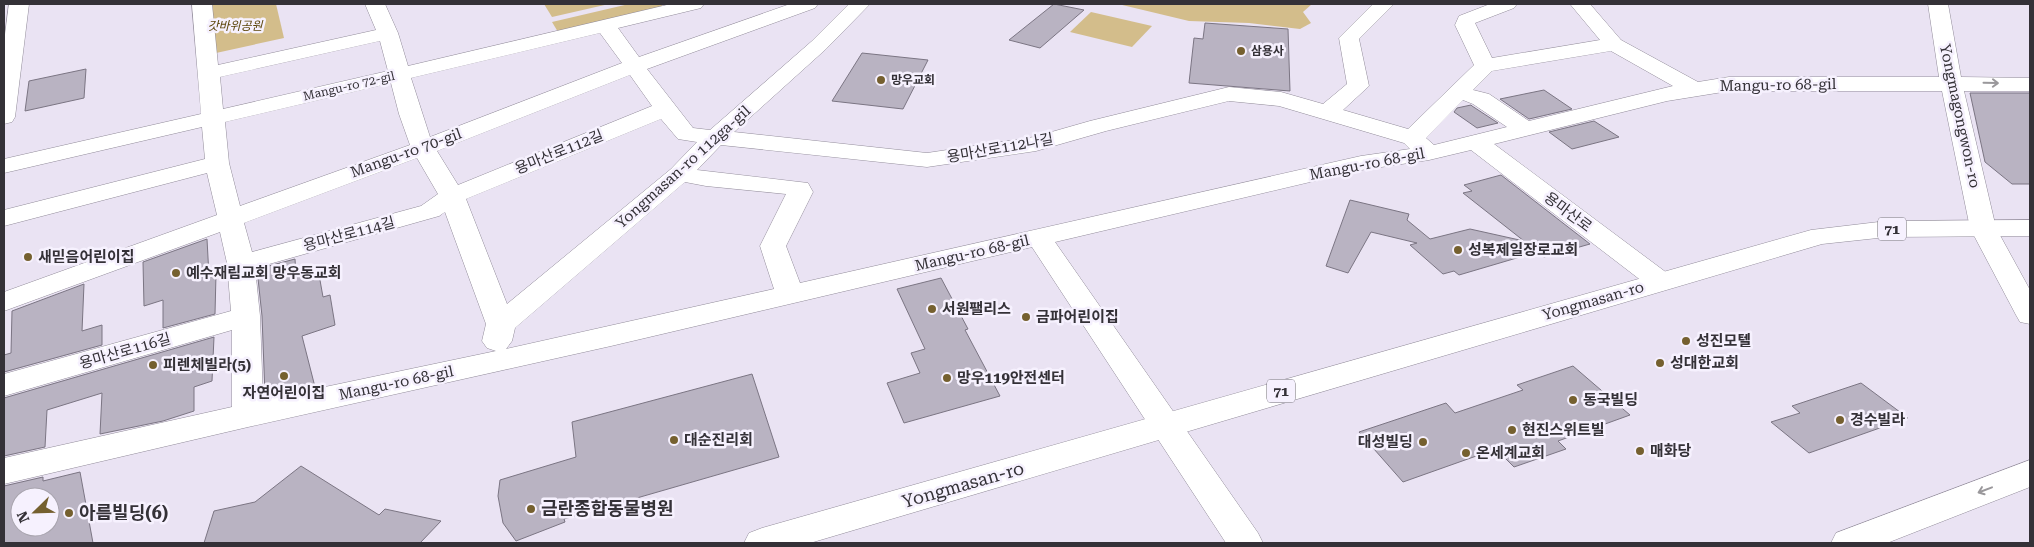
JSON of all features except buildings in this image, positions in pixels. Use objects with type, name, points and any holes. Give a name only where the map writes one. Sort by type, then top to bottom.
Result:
[{"type":"street","points":[[4,117],[10,31],[19,4]]},
{"type":"street","points":[[202,4],[217,163],[241,263],[246,316],[248,415]]},
{"type":"street","points":[[375,4],[388,33],[410,114],[423,148],[452,196],[501,324],[492,362]]},
{"type":"street","name":"Mangu-ro 72-gil","points":[[4,166],[399,74],[452,57],[605,26],[694,4]]},
{"type":"street","name":"Mangu-ro 70-gil","points":[[4,302],[230,217],[423,148],[634,66],[808,4]]},
{"type":"street","name":"Yongmasan-ro 112ga-gil","points":[[501,324],[680,174],[714,138],[819,45],[860,4]]},
{"type":"street","points":[[1328,112],[1358,86],[1349,38],[1384,4]]},
{"type":"street","points":[[1484,66],[1464,23],[1466,20],[1507,4]]},
{"type":"street","points":[[1580,4],[1614,44],[1696,90]]},
{"type":"street","name":"Yongmagongwon-ro","points":[[1938,4],[1951,83],[1983,228],[2018,273],[2030,315]]},
{"type":"street","name":"용마산로112나길","points":[[605,26],[665,109],[686,134],[927,160],[1036,144],[1098,126],[1229,94],[1281,99],[1328,112],[1421,145]]},
{"type":"street","points":[[210,73],[388,33]]},
{"type":"street","points":[[1421,145],[1458,92],[1484,66],[1614,44]]},
{"type":"street","name":"Mangu-ro 68-gil","points":[[4,471],[1040,238],[1361,163],[1421,145],[1475,141],[1667,94],[1729,84],[2030,84]]},
{"type":"street","points":[[1458,92],[1487,102],[1525,129]]},
{"type":"street","name":"용마산로112길","points":[[452,196],[665,109]]},
{"type":"street","name":"용마산로","points":[[1475,141],[1661,282]]},
{"type":"street","points":[[4,218],[217,163]]},
{"type":"street","points":[[680,174],[706,179],[799,188],[800,192],[773,246],[789,293]]},
{"type":"street","name":"용마산로114길","points":[[241,263],[430,211],[452,196]]},
{"type":"street","name":"Yongmasan-ro","points":[[762,543],[1820,236],[1887,229],[2030,228]]},
{"type":"street","points":[[1040,238],[1245,543]]},
{"type":"street","name":"용마산로116길","points":[[4,386],[246,316]]},
{"type":"street","points":[[1849,543],[2030,473]]},
{"type":"green space","name":"갓바위공원","points":[[209,4],[276,4],[284,38],[216,53]]},
{"type":"green space","points":[[544,4],[609,4],[552,17]]},
{"type":"green space","points":[[629,4],[661,4],[663,7],[558,32],[552,22]]},
{"type":"green space","points":[[1118,4],[1312,4],[1303,12],[1311,23],[1300,29],[1249,23],[1189,21]]},
{"type":"green space","points":[[1091,12],[1152,26],[1132,47],[1070,32]]},
{"type":"place","name":"삼용사","points":[[1241,51]]},
{"type":"place","name":"망우교회","points":[[881,80]]},
{"type":"place","name":"성복제일장로교회","points":[[1458,250]]},
{"type":"place","name":"새믿음어린이집","points":[[28,257]]},
{"type":"place","name":"예수재림교회 망우동교회","points":[[176,273]]},
{"type":"place","name":"서원팰리스","points":[[932,309]]},
{"type":"place","name":"금파어린이집","points":[[1026,317]]},
{"type":"place","name":"성진모텔","points":[[1686,341]]},
{"type":"place","name":"성대한교회","points":[[1660,363]]},
{"type":"place","name":"피렌체빌라(5)","points":[[153,365]]},
{"type":"place","name":"자연어린이집","points":[[284,376]]},
{"type":"place","name":"망우119안전센터","points":[[947,378]]},
{"type":"place","name":"동국빌딩","points":[[1573,400]]},
{"type":"place","name":"경수빌라","points":[[1840,420]]},
{"type":"place","name":"현진스위트빌","points":[[1512,430]]},
{"type":"place","name":"대순진리회","points":[[674,440]]},
{"type":"place","name":"대성빌딩","points":[[1423,442]]},
{"type":"place","name":"매화당","points":[[1640,451]]},
{"type":"place","name":"온세계교회","points":[[1466,453]]},
{"type":"place","name":"금란종합동물병원","points":[[531,509]]},
{"type":"place","name":"아름빌딩(6)","points":[[69,513]]}]
